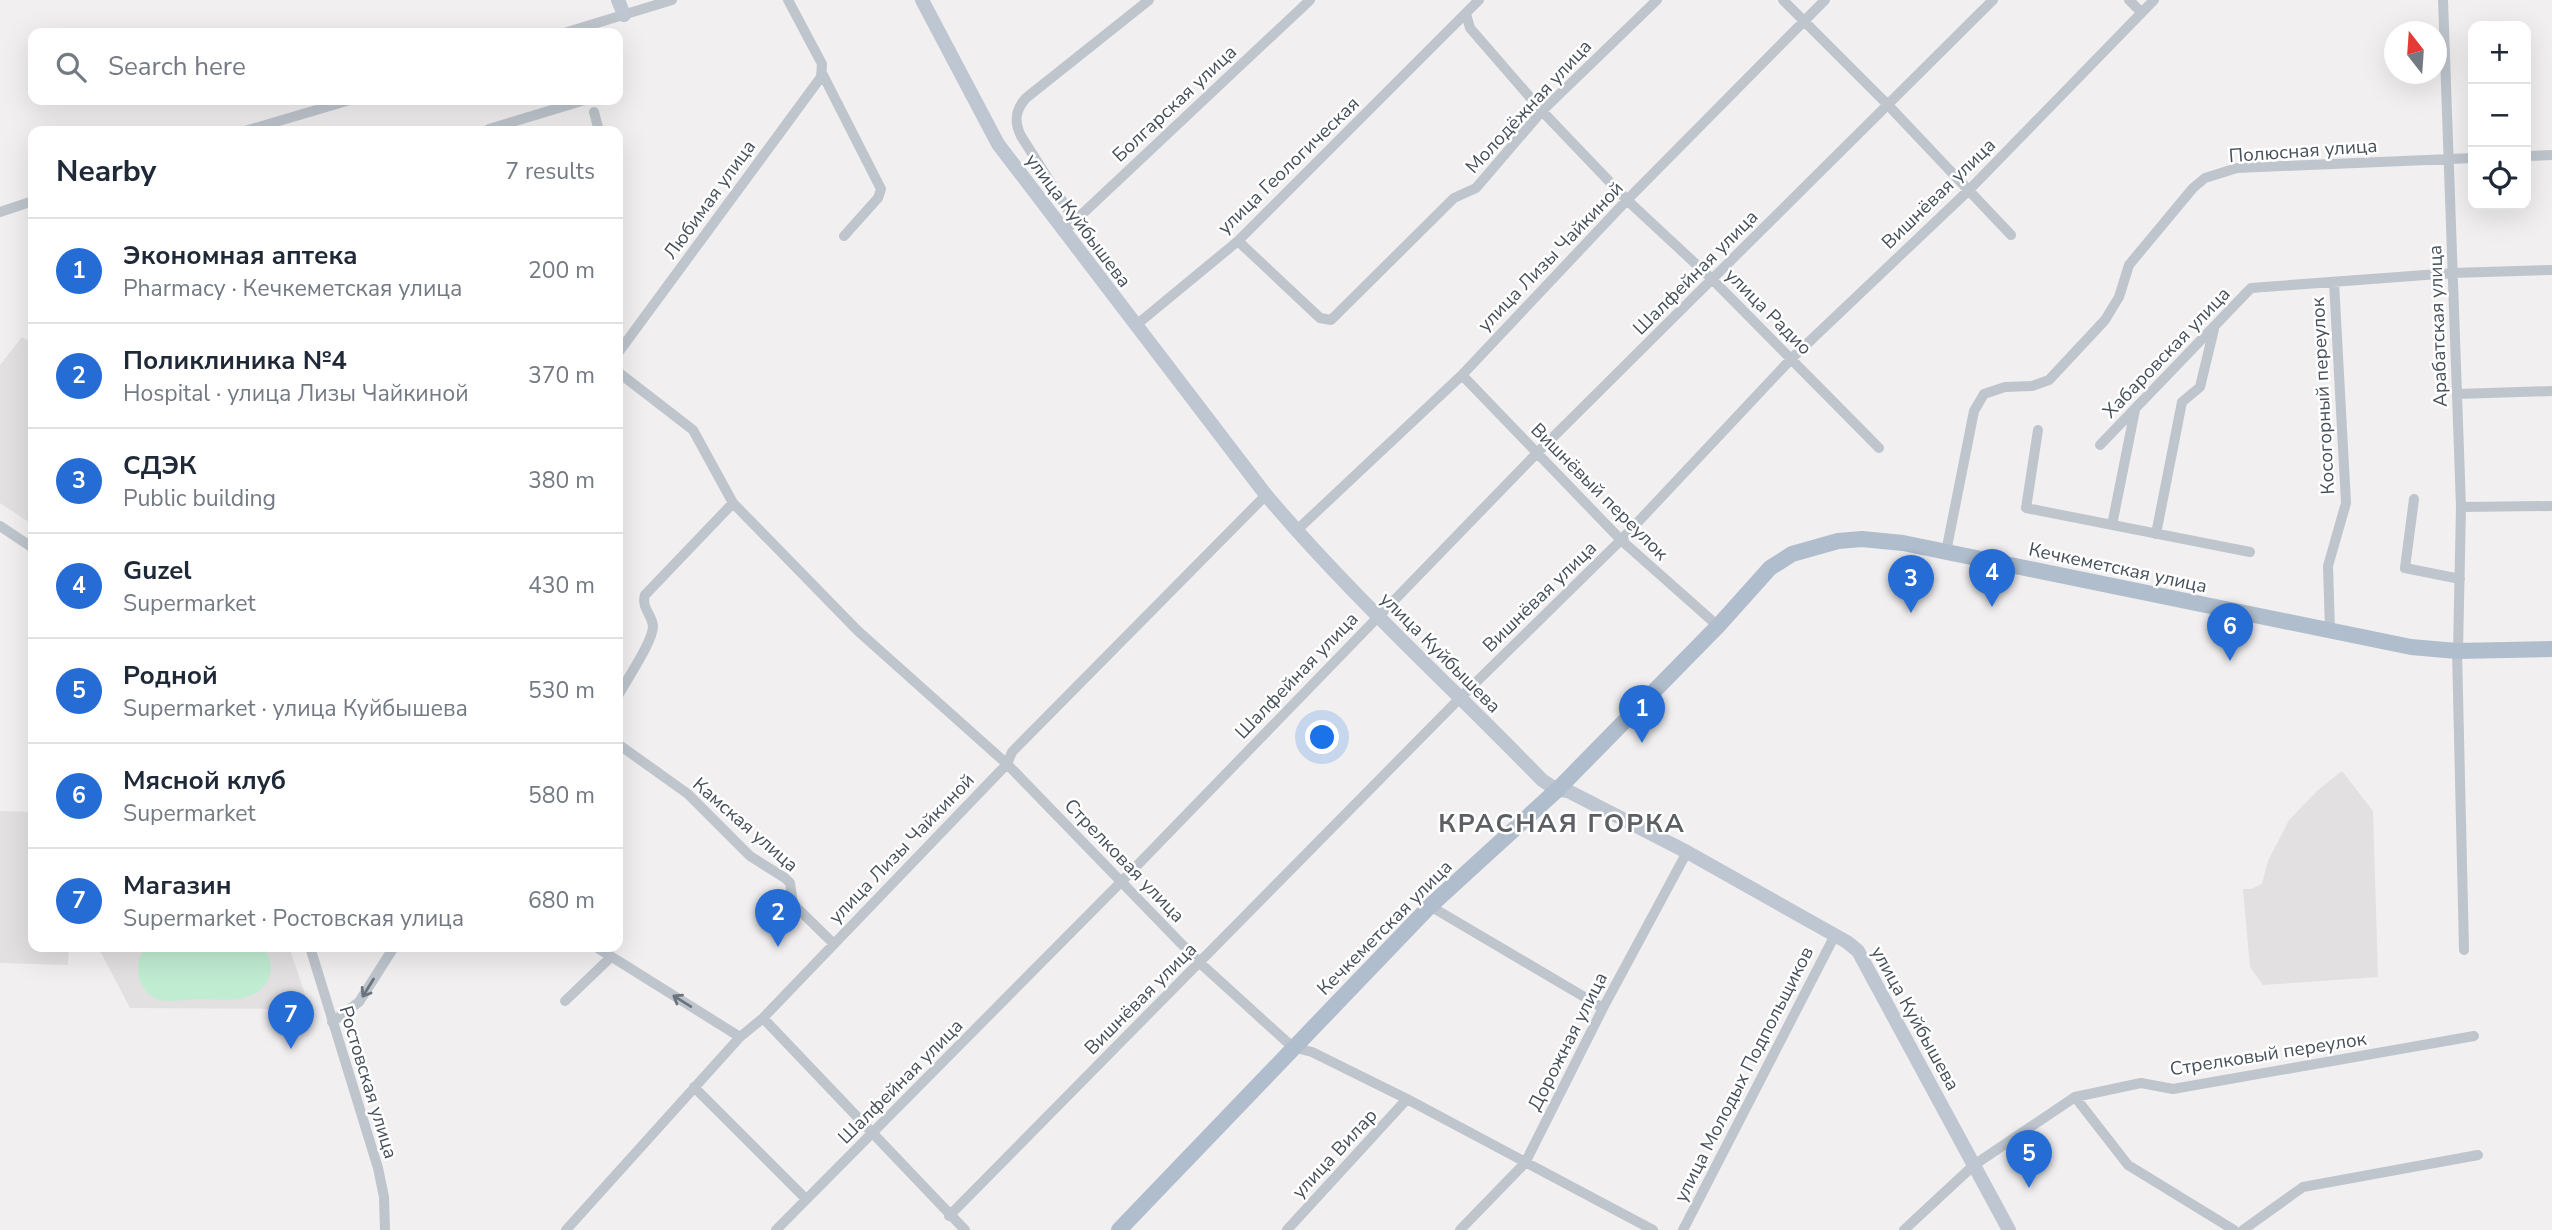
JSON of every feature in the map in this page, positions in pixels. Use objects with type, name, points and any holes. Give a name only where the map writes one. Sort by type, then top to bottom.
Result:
[{"type":"main road","points":[[618,0],[624,15]]},
{"type":"main road","name":"улица Куйбышева","points":[[922,0],[998,144],[1265,495],[1377,616],[1542,780],[1557,790],[1568,791],[1687,852],[1835,935],[1858,951],[2009,1230]]},
{"type":"main road","name":"Кечкеметская улица","points":[[1119,1230],[1430,906],[1557,790],[1718,626],[1770,568],[1792,554],[1815,546],[1862,538],[1946,552],[2411,647],[2458,651],[2552,649]]},
{"type":"street","points":[[584,28],[672,0]]},
{"type":"street","points":[[788,0],[881,189],[878,198],[844,236]]},
{"type":"street","points":[[1075,221],[1021,136],[1016,121],[1017,112],[1026,98],[1149,0]]},
{"type":"street","name":"Болгарская улица","points":[[1063,232],[1310,0]]},
{"type":"street","points":[[1462,19],[1472,0]]},
{"type":"street","name":"улица Геологическая","points":[[1135,326],[1238,241],[1479,0]]},
{"type":"street","name":"Молодёжная улица","points":[[1238,241],[1320,318],[1331,320],[1454,198],[1476,188],[1542,111],[1657,0]]},
{"type":"street","points":[[1783,0],[1887,104],[2011,235]]},
{"type":"street","name":"улица Лизы Чайкиной","points":[[1296,531],[1461,375],[1627,200],[1825,0]]},
{"type":"street","name":"Шалфейная улица","points":[[776,1230],[1122,881],[1536,454],[1993,0]]},
{"type":"street","points":[[2129,0],[2141,12]]},
{"type":"street","name":"Вишнёвая улица","points":[[949,1216],[1461,697],[1621,540],[1792,358],[1969,190],[2154,0]]},
{"type":"street","name":"Арабатская улица","points":[[2443,0],[2461,507],[2458,651],[2464,950]]},
{"type":"street","name":"улица Радио","points":[[1462,19],[1542,111],[1627,200],[1713,280],[1879,448]]},
{"type":"street","name":"Любимая улица","points":[[623,346],[822,69]]},
{"type":"street","points":[[284,126],[337,105]]},
{"type":"street","points":[[499,126],[568,105]]},
{"type":"street","points":[[594,112],[598,126]]},
{"type":"street","points":[[2531,156],[2552,155]]},
{"type":"street","name":"Полюсная улица","points":[[1946,552],[1974,411],[1984,394],[2005,387],[2032,386],[2049,380],[2105,320],[2119,297],[2129,265],[2193,188],[2205,178],[2237,169],[2468,158]]},
{"type":"street","points":[[3,208],[28,202]]},
{"type":"street","name":"Хабаровская улица","points":[[2100,445],[2252,288],[2452,273],[2552,270]]},
{"type":"street","name":"Косогорный переулок","points":[[2330,631],[2328,566],[2346,503],[2334,282]]},
{"type":"street","points":[[2156,534],[2182,402],[2200,387],[2214,327]]},
{"type":"street","name":"Вишнёвый переулок","points":[[1461,375],[1621,540],[1718,626]]},
{"type":"street","name":"Стрелковая улица","points":[[623,377],[693,430],[733,503],[858,631],[1007,764],[1200,963],[1296,1048],[1312,1052],[1407,1100],[1653,1230]]},
{"type":"street","points":[[2457,394],[2552,391]]},
{"type":"street","points":[[2112,525],[2136,407]]},
{"type":"street","points":[[2038,430],[2025,508],[2250,552]]},
{"type":"street","name":"улица Лизы Чайкиной","points":[[566,1230],[740,1037],[764,1018],[1007,764],[1012,752],[1265,495]]},
{"type":"street","points":[[2414,499],[2404,568],[2460,579]]},
{"type":"street","points":[[623,687],[652,633],[651,619],[643,604],[645,595],[733,503]]},
{"type":"street","points":[[2461,507],[2552,506]]},
{"type":"street","points":[[0,526],[28,545]]},
{"type":"street","name":"Камская улица","points":[[623,748],[688,794],[750,856],[785,878],[790,883],[793,904],[834,944]]},
{"type":"street","name":"Дорожная улица","points":[[1460,1230],[1525,1163],[1603,1007],[1687,852]]},
{"type":"street","points":[[1430,906],[1603,1007]]},
{"type":"street","name":"улица Молодых Подпольщиков","points":[[1683,1230],[1835,935]]},
{"type":"street","name":"Ростовская улица","points":[[311,952],[378,1168],[384,1198],[385,1230]]},
{"type":"street","points":[[332,1022],[359,1002],[391,952]]},
{"type":"street","points":[[604,952],[740,1037]]},
{"type":"street","points":[[565,1001],[611,957]]},
{"type":"street","points":[[764,1018],[875,1132],[949,1216],[965,1230]]},
{"type":"street","name":"Стрелковый переулок","points":[[1903,1230],[1974,1165],[2075,1097],[2141,1083],[2173,1089],[2474,1036]]},
{"type":"street","points":[[694,1087],[806,1199]]},
{"type":"street","points":[[2075,1097],[2128,1165],[2234,1230]]},
{"type":"street","name":"улица Вилар","points":[[1287,1230],[1407,1100]]},
{"type":"street","points":[[2243,1230],[2303,1187],[2477,1155]]},
{"type":"street","points":[[786,1220],[795,1230]]},
{"type":"shaded area","points":[[22,337],[28,341],[28,522],[0,503],[0,365]]},
{"type":"shaded area","points":[[2342,771],[2373,811],[2378,977],[2263,985],[2250,967],[2243,889],[2262,884],[2268,861],[2289,820],[2317,791]]},
{"type":"shaded area","points":[[0,811],[28,812],[28,952],[69,952],[68,965],[0,963]]},
{"type":"shaded area","points":[[101,952],[291,952],[310,1009],[130,1008]]},
{"type":"green space","points":[[266,952],[271,969],[264,986],[239,999],[168,1001],[152,996],[141,984],[138,969],[142,954]]},
{"type":"place","name":"Guzel","points":[[1992,607]]},
{"type":"place","name":"СДЭК","points":[[1911,613]]},
{"type":"place","name":"Мясной клуб","points":[[2230,661]]},
{"type":"place","name":"Экономная аптека","points":[[1642,743]]},
{"type":"place","name":"Поликлиника №4","points":[[778,947]]},
{"type":"place","name":"Магазин","points":[[291,1049]]},
{"type":"place","name":"Родной","points":[[2029,1188]]},
{"type":"district","name":"КРАСНАЯ ГОРКА","points":[[1562,823]]}]
